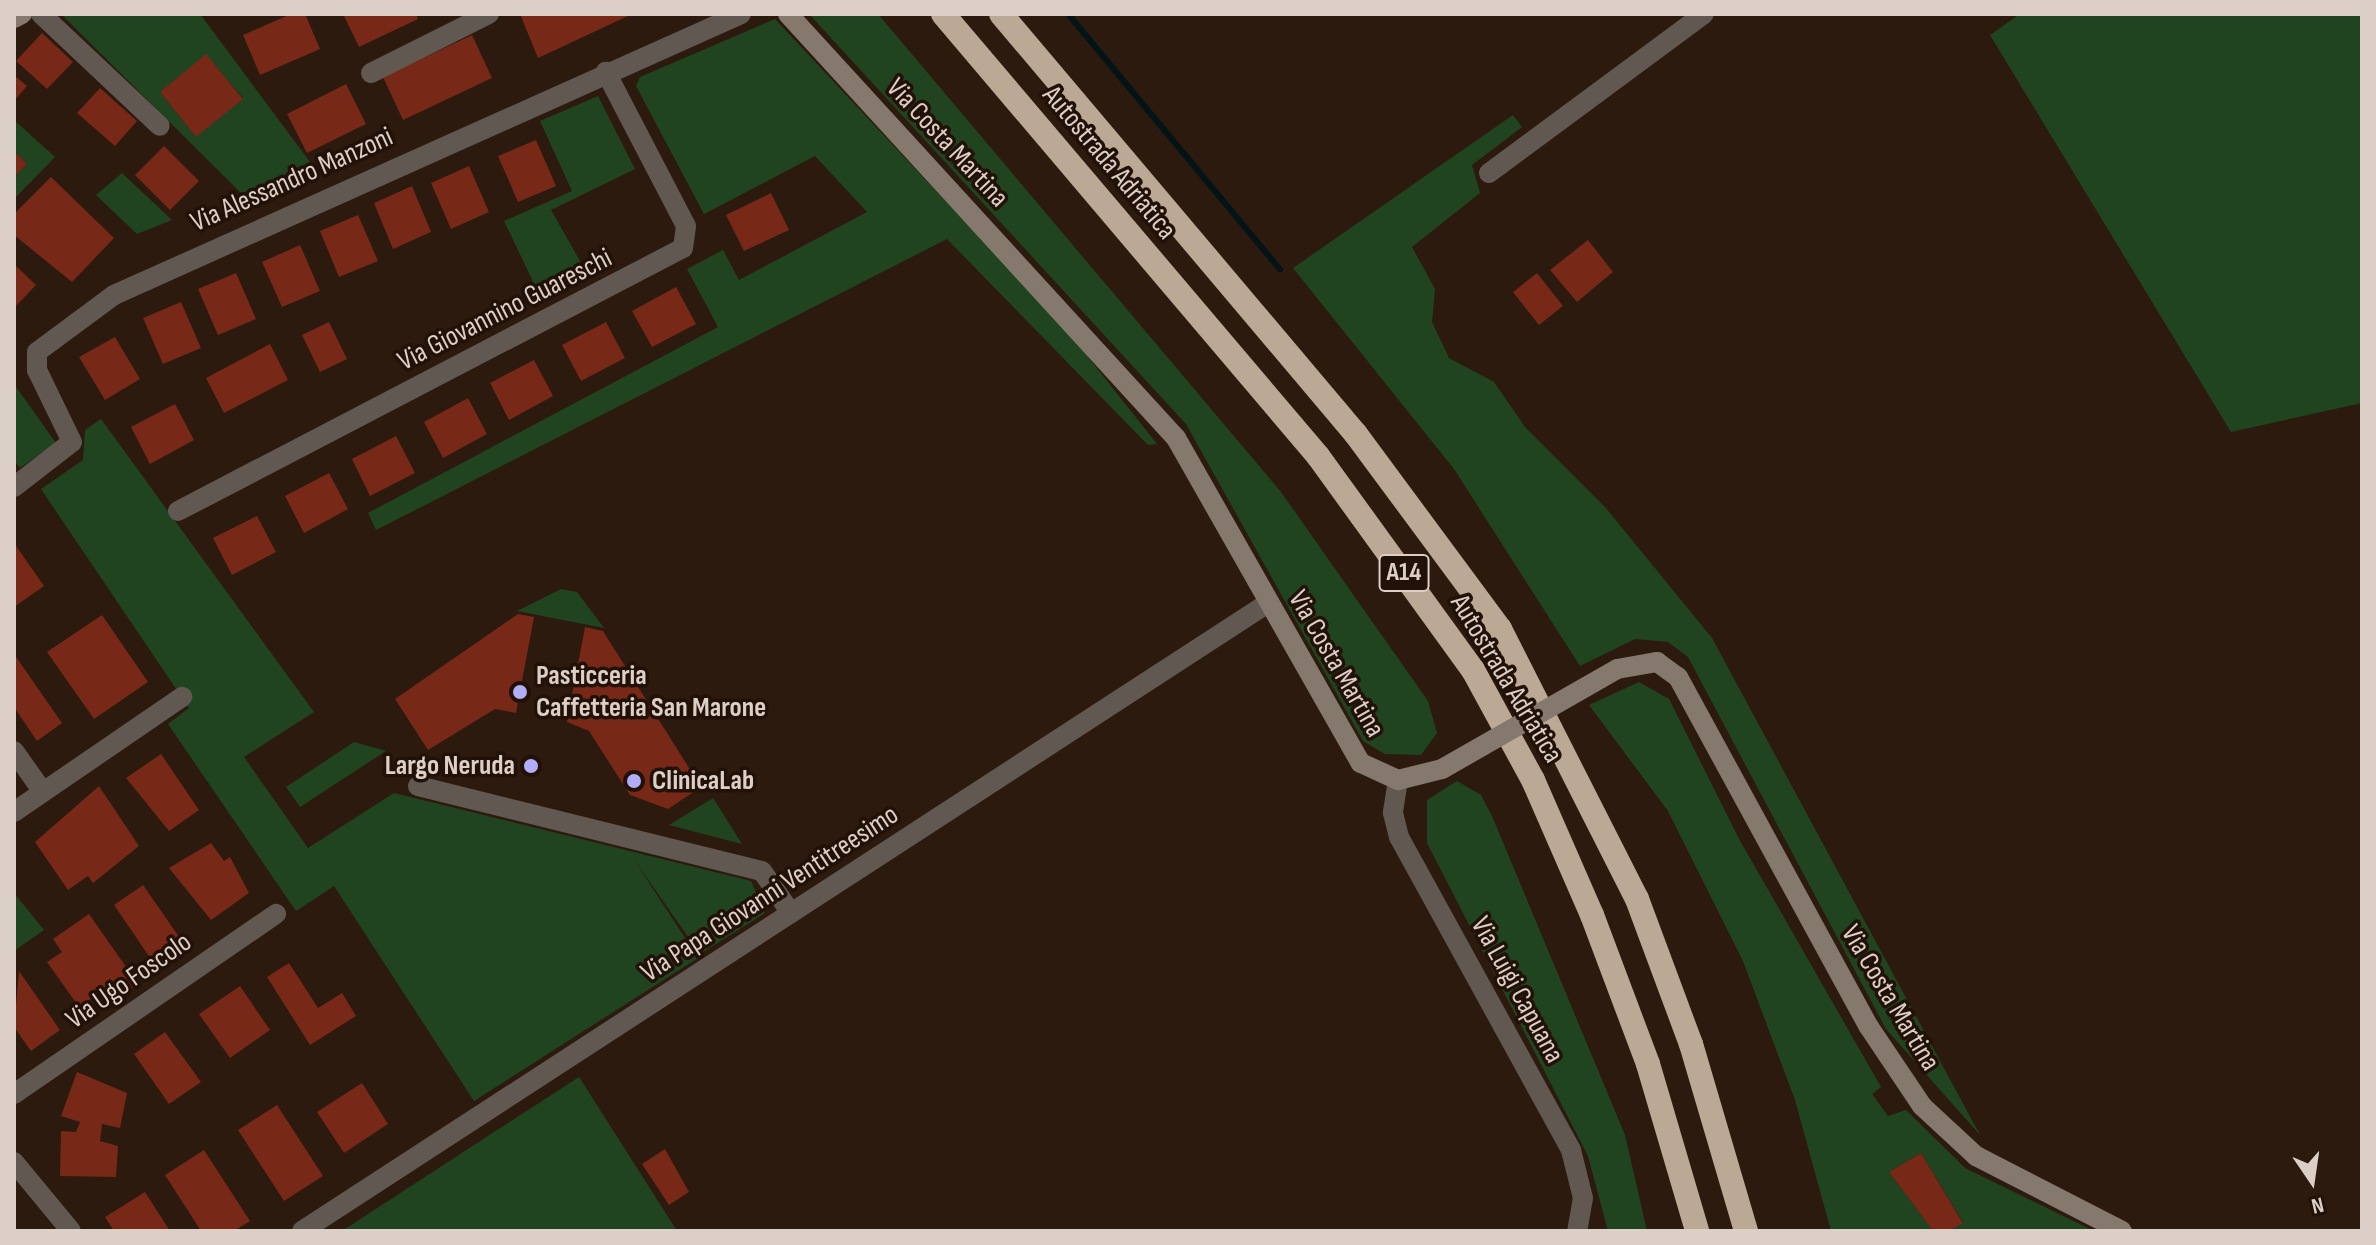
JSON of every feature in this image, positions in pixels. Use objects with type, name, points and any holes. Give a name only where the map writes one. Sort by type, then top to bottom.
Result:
[{"type":"highway","name":"Autostrada Adriatica","points":[[943,14],[1318,456],[1473,670],[1533,780],[1592,915],[1648,1064],[1697,1231]]},
{"type":"highway","name":"Autostrada Adriatica","points":[[1001,14],[1355,433],[1500,629],[1637,899],[1691,1044],[1746,1231]]},
{"type":"main road","points":[[14,18],[22,14]]},
{"type":"main road","name":"Via Costa Martina","points":[[788,14],[1176,438],[1354,755],[1371,772],[1398,780],[1442,769],[1617,669],[1657,662],[1678,677],[1869,1027],[1922,1106],[1976,1156],[2122,1231]]},
{"type":"street","points":[[41,14],[160,126]]},
{"type":"street","points":[[371,73],[489,14]]},
{"type":"street","name":"Via Alessandro Manzoni","points":[[14,487],[72,442],[37,370],[37,352],[114,295],[741,14]]},
{"type":"street","points":[[1489,173],[1704,14]]},
{"type":"street","name":"Via Giovannino Guareschi","points":[[178,511],[683,248],[686,226],[606,72]]},
{"type":"street","name":"Via Papa Giovanni Ventitreesimo","points":[[302,1231],[1268,603]]},
{"type":"street","points":[[14,812],[182,697]]},
{"type":"street","points":[[14,751],[43,792]]},
{"type":"street","name":"Via Luigi Capuana","points":[[1398,780],[1393,813],[1399,837],[1571,1150],[1583,1198],[1577,1231]]},
{"type":"street","points":[[418,786],[762,871],[791,913]]},
{"type":"street","name":"Via Ugo Foscolo","points":[[14,1094],[276,914]]},
{"type":"street","points":[[14,1162],[71,1231]]},
{"type":"green space","points":[[61,14],[200,14],[313,166],[242,194]],"holes":[[[206,55],[243,98],[196,137],[160,92]]]},
{"type":"green space","points":[[809,14],[878,14],[1281,492],[1428,701],[1437,733],[1421,755],[1385,754],[1363,741],[1186,424]]},
{"type":"green space","points":[[2020,14],[2362,14],[2362,403],[2231,432],[1990,35]]},
{"type":"green space","points":[[775,19],[1069,333],[1157,444],[1148,445],[947,239],[376,530],[368,513],[718,327],[687,269],[723,250],[739,280],[867,212],[815,156],[704,214],[636,86],[640,77]]},
{"type":"green space","points":[[598,96],[635,169],[551,210],[588,275],[542,300],[504,221],[572,191],[540,121]]},
{"type":"green space","points":[[1513,115],[1522,127],[1472,165],[1480,193],[1412,247],[1435,289],[1432,322],[1449,358],[1494,382],[1525,427],[1605,507],[1712,638],[1980,1135],[1886,1029],[1688,657],[1668,642],[1635,639],[1580,666],[1454,469],[1293,268]]},
{"type":"green space","points":[[14,120],[55,157],[14,199],[14,177],[27,164],[14,151]]},
{"type":"green space","points":[[122,173],[172,220],[137,234],[96,195]]},
{"type":"green space","points":[[14,384],[56,443],[20,468],[14,460]]},
{"type":"green space","points":[[101,419],[314,712],[244,757],[308,848],[394,793],[751,881],[765,913],[700,954],[633,858],[698,958],[474,1101],[334,886],[296,911],[168,724],[189,708],[41,489],[83,460],[85,430]]},
{"type":"green space","points":[[561,589],[577,592],[604,628],[517,611]]},
{"type":"green space","points":[[1639,682],[1669,699],[1739,839],[1881,1087],[1872,1094],[1888,1116],[1906,1110],[1965,1168],[2094,1231],[1949,1231],[1963,1222],[1921,1153],[1889,1172],[1933,1231],[1831,1231],[1795,1100],[1743,961],[1668,811],[1589,705]]},
{"type":"green space","points":[[354,742],[386,751],[300,807],[286,787]]},
{"type":"green space","points":[[1457,781],[1481,795],[1492,816],[1625,1135],[1647,1231],[1608,1231],[1588,1156],[1427,843],[1427,800]]},
{"type":"green space","points":[[713,798],[742,844],[669,825]]},
{"type":"green space","points":[[14,893],[44,930],[14,951]]},
{"type":"green space","points":[[579,1077],[677,1231],[342,1231],[494,1132]]},
{"type":"building","points":[[291,14],[305,14],[320,49],[260,75],[243,35]]},
{"type":"building","points":[[343,14],[416,14],[418,19],[359,47]]},
{"type":"building","points":[[520,14],[627,14],[628,16],[538,58]]},
{"type":"building","points":[[42,33],[73,62],[47,89],[16,61]]},
{"type":"building","points":[[472,35],[492,78],[403,120],[383,77]]},
{"type":"building","points":[[206,54],[243,99],[196,137],[160,92]]},
{"type":"building","points":[[14,75],[27,86],[14,101]]},
{"type":"building","points":[[346,84],[366,124],[307,153],[287,114]]},
{"type":"building","points":[[100,88],[137,121],[115,146],[77,113]]},
{"type":"building","points":[[536,140],[556,186],[518,202],[498,156]]},
{"type":"building","points":[[164,146],[199,181],[170,210],[135,175]]},
{"type":"building","points":[[14,151],[27,164],[14,177]]},
{"type":"building","points":[[469,166],[489,212],[451,229],[431,183]]},
{"type":"building","points":[[51,177],[114,238],[72,282],[14,235],[14,214]]},
{"type":"building","points":[[412,186],[431,232],[393,249],[374,203]]},
{"type":"building","points":[[771,193],[789,230],[744,251],[726,215]]},
{"type":"building","points":[[358,215],[378,261],[339,277],[320,231]]},
{"type":"building","points":[[1588,240],[1613,272],[1577,302],[1550,270]]},
{"type":"building","points":[[300,245],[320,291],[282,307],[262,262]]},
{"type":"building","points":[[14,264],[36,285],[14,308]]},
{"type":"building","points":[[236,273],[256,319],[218,335],[198,289]]},
{"type":"building","points":[[1537,273],[1563,306],[1539,325],[1513,292]]},
{"type":"building","points":[[676,287],[696,324],[652,347],[632,311]]},
{"type":"building","points":[[181,302],[201,348],[163,364],[143,318]]},
{"type":"building","points":[[329,322],[347,359],[320,372],[302,335]]},
{"type":"building","points":[[606,322],[625,358],[581,381],[562,345]]},
{"type":"building","points":[[115,337],[140,379],[105,400],[79,357]]},
{"type":"building","points":[[270,344],[288,380],[224,413],[206,378]]},
{"type":"building","points":[[534,360],[553,396],[509,420],[490,383]]},
{"type":"building","points":[[468,398],[487,434],[443,458],[424,422]]},
{"type":"building","points":[[175,404],[194,440],[150,464],[131,427]]},
{"type":"building","points":[[396,436],[415,473],[370,496],[352,459]]},
{"type":"building","points":[[329,473],[348,509],[304,533],[285,496]]},
{"type":"building","points":[[257,516],[276,552],[232,575],[213,538]]},
{"type":"building","points":[[14,543],[44,586],[14,607]]},
{"type":"building","points":[[518,614],[534,617],[516,713],[495,709],[428,750],[395,699]]},
{"type":"building","points":[[102,615],[148,682],[94,719],[47,652]]},
{"type":"building","points":[[585,627],[603,631],[701,787],[668,809],[630,795],[589,731],[567,722]]},
{"type":"building","points":[[14,654],[62,723],[37,741],[14,707]]},
{"type":"building","points":[[161,754],[199,810],[169,831],[126,778]]},
{"type":"building","points":[[99,786],[139,846],[93,883],[88,876],[68,890],[35,842]]},
{"type":"building","points":[[211,843],[224,861],[230,857],[249,893],[211,920],[169,868]]},
{"type":"building","points":[[143,885],[184,944],[155,965],[114,905]]},
{"type":"building","points":[[89,914],[138,984],[101,1010],[93,997],[79,1007],[47,962],[62,952],[53,939]]},
{"type":"building","points":[[289,963],[318,1008],[342,993],[356,1016],[310,1045],[267,977]]},
{"type":"building","points":[[19,971],[60,1030],[31,1051],[14,1027]]},
{"type":"building","points":[[240,986],[270,1030],[230,1058],[199,1014]]},
{"type":"building","points":[[165,1032],[201,1082],[169,1104],[134,1054]]},
{"type":"building","points":[[77,1072],[127,1093],[120,1128],[102,1124],[100,1141],[118,1146],[116,1177],[60,1176],[61,1131],[76,1132],[80,1122],[61,1116]]},
{"type":"building","points":[[362,1083],[388,1124],[344,1153],[317,1112]]},
{"type":"building","points":[[277,1105],[323,1176],[284,1201],[238,1130]]},
{"type":"building","points":[[665,1149],[689,1192],[669,1205],[642,1164]]},
{"type":"building","points":[[204,1150],[250,1221],[234,1231],[201,1231],[165,1175]]},
{"type":"building","points":[[1921,1153],[1963,1223],[1949,1231],[1933,1231],[1889,1172]]},
{"type":"building","points":[[145,1192],[170,1231],[114,1231],[105,1217]]},
{"type":"waterway","points":[[1068,14],[1280,269]]},
{"type":"place","name":"Pasticceria Caffetteria San Marone","points":[[520,692]]},
{"type":"place","name":"Largo Neruda","points":[[531,766]]},
{"type":"place","name":"ClinicaLab","points":[[634,781]]}]
